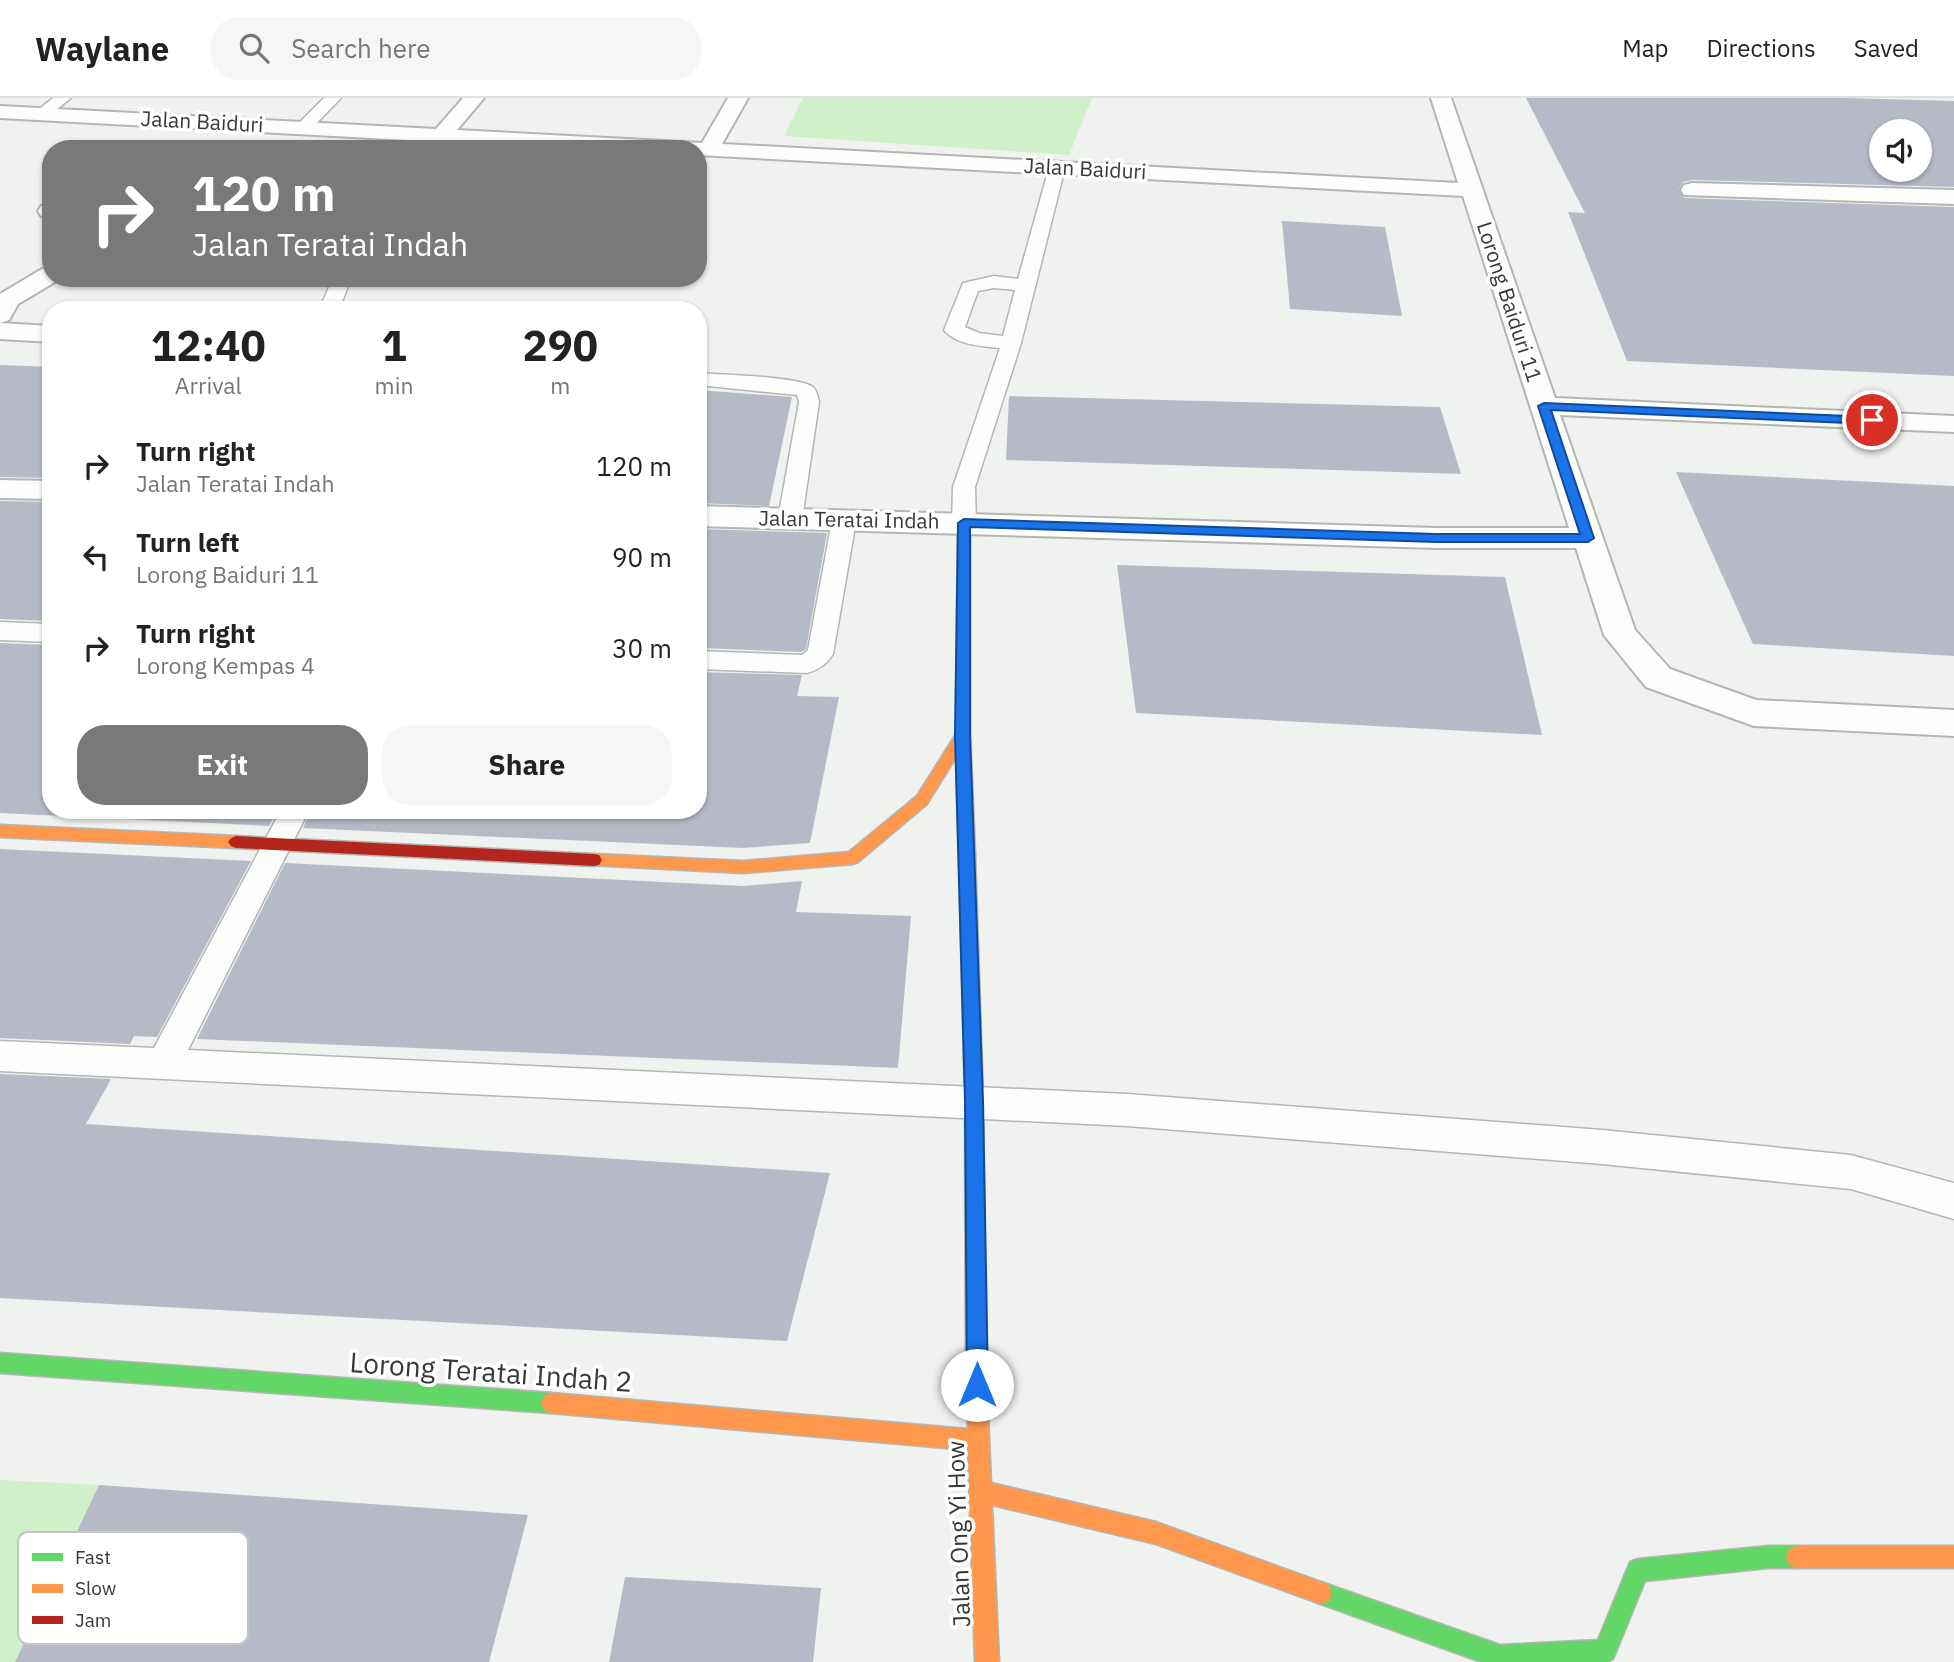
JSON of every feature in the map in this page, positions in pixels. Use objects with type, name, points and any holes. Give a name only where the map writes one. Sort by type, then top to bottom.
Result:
[{"type":"street","points":[[442,135],[474,98]]},
{"type":"street","points":[[707,141],[738,98]]},
{"type":"street","name":"Lorong Baiduri 11","points":[[1441,98],[1620,635],[1658,678],[1754,713],[1954,723]]},
{"type":"street","points":[[162,120],[180,105]]},
{"type":"street","name":"Jalan Baiduri","points":[[0,111],[534,140]]},
{"type":"street","name":"Jalan Baiduri","points":[[707,149],[1472,190]]},
{"type":"street","points":[[1692,190],[1954,197]]},
{"type":"street","points":[[3,306],[42,280]]},
{"type":"street","points":[[0,331],[42,333]]},
{"type":"street","points":[[1544,406],[1954,424]]},
{"type":"street","points":[[0,489],[42,490]]},
{"type":"street","name":"Jalan Teratai Indah","points":[[707,516],[1436,538],[1588,538]]},
{"type":"street","name":"Jalan Ong Yi How","points":[[964,523],[963,735],[974,1101],[977,1440],[987,1662]]},
{"type":"street","points":[[0,831],[743,867],[853,858],[922,800],[963,735]]},
{"type":"street","name":"Lorong Teratai Indah 2","points":[[0,1363],[682,1413],[977,1440]]},
{"type":"street","points":[[980,1491],[1156,1533],[1500,1657],[1605,1651],[1637,1570],[1768,1557],[1954,1558]]},
{"type":"lane","points":[[41,114],[63,98]]},
{"type":"lane","points":[[303,128],[333,98]]},
{"type":"lane","points":[[964,523],[964,487],[1011,343],[1057,168]]},
{"type":"lane","points":[[1011,343],[975,339],[954,330],[970,287],[994,282],[1026,286]]},
{"type":"lane","points":[[707,380],[795,387],[806,392],[809,402],[790,519]]},
{"type":"lane","points":[[707,660],[807,664],[820,654],[844,521]]},
{"type":"lane","points":[[0,631],[42,633]]},
{"type":"lane","points":[[163,1065],[290,819]]},
{"type":"lane","points":[[0,1056],[1127,1110],[1657,1152],[1851,1172],[1954,1201]]},
{"type":"green space","points":[[803,98],[1092,98],[1069,155],[784,136]]},
{"type":"green space","points":[[0,1480],[99,1485],[77,1532],[18,1532],[18,1644],[24,1644],[15,1662],[0,1662]]},
{"type":"building","points":[[1526,98],[1846,98],[1954,101],[1954,187],[1692,180],[1683,182],[1679,189],[1684,198],[1954,207],[1954,376],[1627,361],[1568,212],[1585,213]]},
{"type":"building","points":[[1282,221],[1385,227],[1402,316],[1290,309]]},
{"type":"building","points":[[0,365],[42,367],[42,478],[0,477]]},
{"type":"building","points":[[707,391],[792,397],[769,506],[707,503]]},
{"type":"building","points":[[1009,396],[1440,407],[1461,474],[1006,460]]},
{"type":"building","points":[[1676,472],[1954,486],[1954,656],[1753,644]]},
{"type":"building","points":[[0,501],[42,502],[42,621],[0,619]]},
{"type":"building","points":[[707,529],[827,533],[806,649],[801,652],[707,648]]},
{"type":"building","points":[[1117,565],[1505,577],[1542,735],[1136,713]]},
{"type":"building","points":[[0,643],[42,645],[42,815],[0,813]]},
{"type":"building","points":[[707,672],[802,675],[797,696],[839,697],[810,843],[743,848],[303,828],[307,819],[707,819]]},
{"type":"building","points":[[124,819],[273,819],[269,826]]},
{"type":"building","points":[[0,849],[251,861],[157,1037],[134,1036],[130,1044],[0,1038]]},
{"type":"building","points":[[285,863],[743,886],[802,881],[796,912],[911,916],[898,1068],[197,1039]]},
{"type":"building","points":[[0,1074],[111,1079],[86,1124],[830,1173],[787,1341],[0,1298]]},
{"type":"building","points":[[99,1485],[528,1515],[489,1662],[15,1662],[24,1644],[248,1644],[248,1532],[77,1532]]},
{"type":"building","points":[[625,1577],[821,1588],[813,1662],[609,1662]]},
{"type":"traffic: fast","points":[[967,853],[974,1101],[976,1371]]},
{"type":"traffic: fast","points":[[0,1363],[551,1403]]},
{"type":"traffic: fast","points":[[1321,1593],[1500,1657],[1605,1651],[1638,1570],[1768,1557],[1797,1557]]},
{"type":"traffic: slow","points":[[964,523],[963,735],[967,853]]},
{"type":"traffic: slow","points":[[594,860],[743,867],[853,858],[922,800],[963,735]]},
{"type":"traffic: slow","points":[[0,831],[236,842]]},
{"type":"traffic: slow","points":[[976,1371],[987,1662]]},
{"type":"traffic: slow","points":[[551,1403],[977,1440]]},
{"type":"traffic: slow","points":[[980,1491],[1156,1533],[1321,1593]]},
{"type":"traffic: slow","points":[[1797,1557],[1954,1557]]},
{"type":"traffic: jam","points":[[236,842],[594,860]]},
{"type":"route","points":[[977,1385],[974,1101],[963,735],[964,523],[1436,538],[1588,538],[1544,406],[1872,420]]}]
